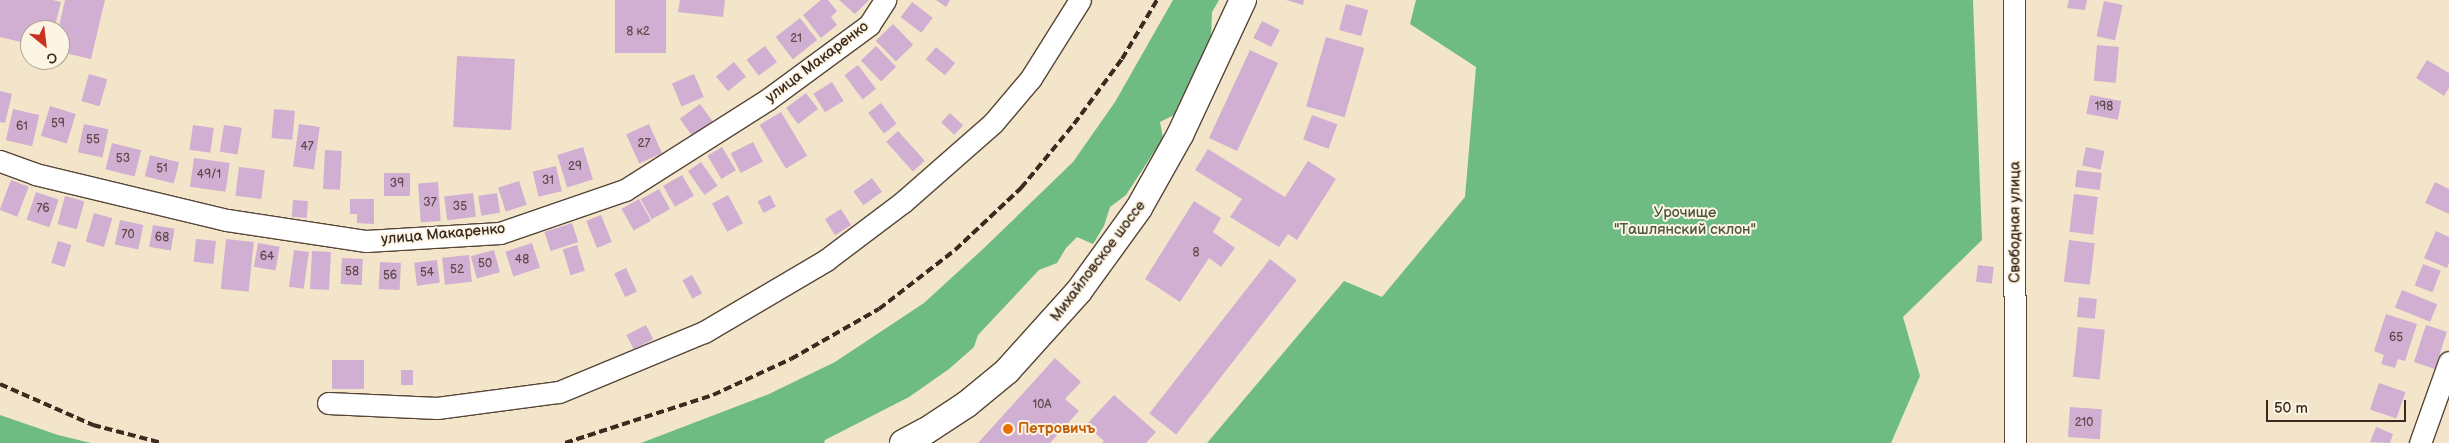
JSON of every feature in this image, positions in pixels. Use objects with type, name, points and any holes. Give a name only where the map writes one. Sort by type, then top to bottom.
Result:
[{"type":"main road","name":"Михайловское шоссе","points":[[903,443],[926,431],[967,404],[1007,371],[1079,291],[1139,208],[1180,135],[1243,0]]},
{"type":"street","name":"улица Макаренко","points":[[0,161],[35,174],[227,220],[366,241],[500,232],[625,190],[767,100],[869,25],[885,0]]},
{"type":"street","points":[[328,403],[437,408],[559,392],[704,332],[826,260],[903,202],[993,123],[1030,78],[1080,0]]},
{"type":"street","name":"Свободная улица","points":[[2014,0],[2015,443]]},
{"type":"street","points":[[2420,443],[2449,362]]},
{"type":"green space","points":[[1173,0],[1219,0],[1212,12],[1211,40],[1174,115],[1160,122],[1163,138],[1126,195],[1110,207],[1104,226],[1093,244],[1077,237],[1066,248],[1057,263],[1039,270],[978,335],[974,347],[949,369],[909,397],[825,440],[824,443],[641,443],[769,394],[835,362],[924,303],[1073,162],[1115,102]]},
{"type":"green space","name":"Урочище \"Ташлянский склон\"","points":[[1416,0],[1973,0],[1982,240],[1903,317],[1920,376],[1891,443],[1207,443],[1344,281],[1382,297],[1465,197],[1476,67],[1410,24]]},
{"type":"green space","points":[[0,415],[58,435],[91,443],[0,443]]},
{"type":"building","points":[[0,0],[53,0],[61,2],[56,20],[20,20],[20,42],[0,37]]},
{"type":"building","points":[[65,0],[105,0],[91,59],[70,54],[70,20],[60,20]]},
{"type":"building","points":[[615,0],[666,0],[666,53],[615,53]]},
{"type":"building","points":[[680,0],[725,0],[723,17],[678,12]]},
{"type":"building","points":[[821,0],[828,0],[837,11],[831,17],[837,25],[821,38],[803,15]]},
{"type":"building","points":[[839,0],[869,0],[855,14]]},
{"type":"building","points":[[936,0],[950,0],[946,7]]},
{"type":"building","points":[[1286,0],[1304,0],[1303,5]]},
{"type":"building","points":[[2069,0],[2087,0],[2085,10],[2067,8]]},
{"type":"building","points":[[2104,1],[2123,5],[2115,40],[2097,36]]},
{"type":"building","points":[[912,2],[933,18],[921,33],[901,17]]},
{"type":"building","points":[[1346,4],[1368,10],[1361,36],[1339,30]]},
{"type":"building","points":[[800,18],[817,40],[793,59],[776,37]]},
{"type":"building","points":[[1262,21],[1280,30],[1271,47],[1253,38]]},
{"type":"building","points":[[893,24],[913,45],[896,62],[876,41]]},
{"type":"building","points":[[1326,37],[1364,48],[1345,117],[1306,106]]},
{"type":"building","points":[[2097,45],[2119,47],[2116,83],[2094,81]]},
{"type":"building","points":[[765,46],[777,62],[759,76],[747,60]]},
{"type":"building","points":[[876,46],[896,67],[881,81],[861,61]]},
{"type":"building","points":[[936,47],[955,63],[945,75],[926,59]]},
{"type":"building","points":[[1250,50],[1278,63],[1237,151],[1209,138]]},
{"type":"building","points":[[457,56],[515,59],[511,130],[453,127]]},
{"type":"building","points":[[2427,60],[2449,73],[2449,88],[2444,96],[2416,78]]},
{"type":"building","points":[[734,62],[746,77],[728,91],[716,76]]},
{"type":"building","points":[[858,65],[876,89],[862,99],[844,75]]},
{"type":"building","points":[[89,74],[107,79],[100,106],[81,101]]},
{"type":"building","points":[[694,74],[704,97],[682,106],[672,83]]},
{"type":"building","points":[[832,82],[844,101],[825,112],[813,94]]},
{"type":"building","points":[[0,91],[12,94],[5,123],[0,122]]},
{"type":"building","points":[[806,93],[818,109],[798,124],[786,108]]},
{"type":"building","points":[[2090,95],[2121,101],[2118,120],[2086,114]]},
{"type":"building","points":[[881,103],[897,124],[884,133],[868,113]]},
{"type":"building","points":[[700,104],[713,122],[693,136],[680,119]]},
{"type":"building","points":[[50,106],[76,114],[67,144],[41,136]]},
{"type":"building","points":[[13,109],[39,115],[32,146],[6,140]]},
{"type":"building","points":[[274,109],[295,111],[292,140],[271,138]]},
{"type":"building","points":[[781,112],[807,156],[786,169],[760,125]]},
{"type":"building","points":[[950,113],[963,125],[954,135],[941,123]]},
{"type":"building","points":[[1312,115],[1337,124],[1328,149],[1303,139]]},
{"type":"building","points":[[84,124],[108,129],[102,158],[78,152]]},
{"type":"building","points":[[299,124],[320,127],[314,170],[293,167]]},
{"type":"building","points":[[649,124],[662,153],[639,163],[626,134]]},
{"type":"building","points":[[193,125],[214,128],[210,153],[190,150]]},
{"type":"building","points":[[224,125],[242,128],[238,154],[220,152]]},
{"type":"building","points":[[898,131],[925,161],[913,171],[886,142]]},
{"type":"building","points":[[753,142],[763,162],[741,173],[731,153]]},
{"type":"building","points":[[112,143],[141,150],[135,176],[105,169]]},
{"type":"building","points":[[583,147],[593,180],[567,187],[557,155]]},
{"type":"building","points":[[722,147],[736,170],[721,179],[707,156]]},
{"type":"building","points":[[2086,147],[2105,151],[2101,170],[2082,166]]},
{"type":"building","points":[[1208,149],[1285,197],[1308,161],[1336,179],[1297,240],[1288,234],[1279,247],[1230,217],[1242,199],[1195,170]]},
{"type":"building","points":[[325,150],[342,151],[340,190],[323,189]]},
{"type":"building","points":[[150,155],[179,162],[174,184],[145,176]]},
{"type":"building","points":[[194,158],[230,163],[226,192],[190,187]]},
{"type":"building","points":[[701,162],[718,186],[705,195],[688,171]]},
{"type":"building","points":[[556,166],[562,191],[538,197],[533,171]]},
{"type":"building","points":[[239,167],[265,170],[261,199],[235,196]]},
{"type":"building","points":[[2077,170],[2102,173],[2100,190],[2075,187]]},
{"type":"building","points":[[384,173],[410,173],[410,196],[384,196]]},
{"type":"building","points":[[682,175],[694,196],[675,207],[663,186]]},
{"type":"building","points":[[872,178],[882,192],[863,205],[853,192]]},
{"type":"building","points":[[11,180],[29,187],[17,217],[0,210]]},
{"type":"building","points":[[519,181],[527,205],[506,212],[498,188]]},
{"type":"building","points":[[438,182],[441,221],[421,222],[418,183]]},
{"type":"building","points":[[2435,182],[2449,189],[2449,214],[2425,203]]},
{"type":"building","points":[[659,189],[670,209],[652,219],[641,199]]},
{"type":"building","points":[[36,192],[59,200],[49,227],[27,219]]},
{"type":"building","points":[[473,193],[476,217],[447,220],[444,197]]},
{"type":"building","points":[[497,193],[500,213],[481,216],[478,196]]},
{"type":"building","points":[[2074,194],[2098,197],[2093,235],[2069,232]]},
{"type":"building","points":[[728,195],[743,223],[727,232],[712,203]]},
{"type":"building","points":[[770,195],[776,207],[763,213],[758,201]]},
{"type":"building","points":[[65,196],[84,201],[77,229],[57,224]]},
{"type":"building","points":[[350,199],[374,199],[374,224],[357,223],[357,214],[350,214]]},
{"type":"building","points":[[639,199],[651,221],[634,231],[622,209]]},
{"type":"building","points":[[293,200],[308,201],[307,218],[292,217]]},
{"type":"building","points":[[1194,201],[1221,218],[1213,232],[1235,248],[1221,267],[1209,258],[1180,302],[1145,279]]},
{"type":"building","points":[[841,209],[851,225],[835,235],[825,219]]},
{"type":"building","points":[[94,213],[112,218],[104,247],[86,242]]},
{"type":"building","points":[[601,215],[612,242],[597,248],[586,221]]},
{"type":"building","points":[[120,220],[143,225],[138,249],[115,244]]},
{"type":"building","points":[[572,223],[578,242],[551,251],[544,232]]},
{"type":"building","points":[[153,225],[175,229],[171,250],[149,247]]},
{"type":"building","points":[[2436,231],[2449,237],[2449,263],[2447,268],[2424,258]]},
{"type":"building","points":[[196,239],[216,241],[213,264],[194,262]]},
{"type":"building","points":[[226,239],[254,242],[249,292],[221,289]]},
{"type":"building","points":[[2069,240],[2095,243],[2090,285],[2064,282]]},
{"type":"building","points":[[58,241],[71,245],[65,267],[51,263]]},
{"type":"building","points":[[258,243],[280,247],[275,270],[254,267]]},
{"type":"building","points":[[532,243],[540,268],[513,276],[505,252]]},
{"type":"building","points":[[577,245],[585,271],[571,275],[563,249]]},
{"type":"building","points":[[294,250],[309,252],[304,289],[289,287]]},
{"type":"building","points":[[494,250],[500,272],[477,278],[471,256]]},
{"type":"building","points":[[312,251],[331,252],[329,290],[310,289]]},
{"type":"building","points":[[469,255],[472,282],[445,285],[442,258]]},
{"type":"building","points":[[342,258],[363,259],[362,285],[341,284]]},
{"type":"building","points":[[1270,259],[1297,280],[1176,434],[1149,413]]},
{"type":"building","points":[[437,260],[440,283],[417,286],[414,263]]},
{"type":"building","points":[[380,262],[401,263],[400,290],[379,289]]},
{"type":"building","points":[[2423,264],[2441,271],[2432,292],[2415,285]]},
{"type":"building","points":[[1978,265],[1994,267],[1992,284],[1976,282]]},
{"type":"building","points":[[626,268],[637,292],[625,297],[614,273]]},
{"type":"building","points":[[692,275],[702,293],[693,299],[682,280]]},
{"type":"building","points":[[2402,290],[2437,304],[2430,322],[2395,308]]},
{"type":"building","points":[[2079,297],[2097,299],[2095,319],[2077,317]]},
{"type":"building","points":[[2386,314],[2417,324],[2405,361],[2398,359],[2395,368],[2381,364],[2384,355],[2374,351]]},
{"type":"building","points":[[646,325],[653,339],[634,349],[626,335]]},
{"type":"building","points":[[2426,325],[2447,332],[2435,369],[2414,362]]},
{"type":"building","points":[[2078,327],[2105,330],[2100,380],[2073,377]]},
{"type":"building","points":[[1055,358],[1081,382],[1065,399],[1079,411],[1050,443],[978,443]]},
{"type":"building","points":[[332,360],[364,360],[364,389],[332,389]]},
{"type":"building","points":[[401,370],[413,370],[413,385],[401,385]]},
{"type":"building","points":[[2379,383],[2405,392],[2396,419],[2370,409]]},
{"type":"building","points":[[1114,395],[1156,432],[1146,443],[1102,443],[1104,441],[1086,425]]},
{"type":"building","points":[[2070,407],[2102,409],[2100,439],[2068,437]]},
{"type":"building","points":[[2376,427],[2393,434],[2390,443],[2370,442]]},
{"type":"railway","points":[[565,443],[713,395],[791,359],[879,309],[955,250],[1021,188],[1074,124],[1122,59],[1157,0]]},
{"type":"railway","points":[[0,384],[93,425],[162,443]]},
{"type":"place","name":"Петровичъ","points":[[1008,429]]}]
